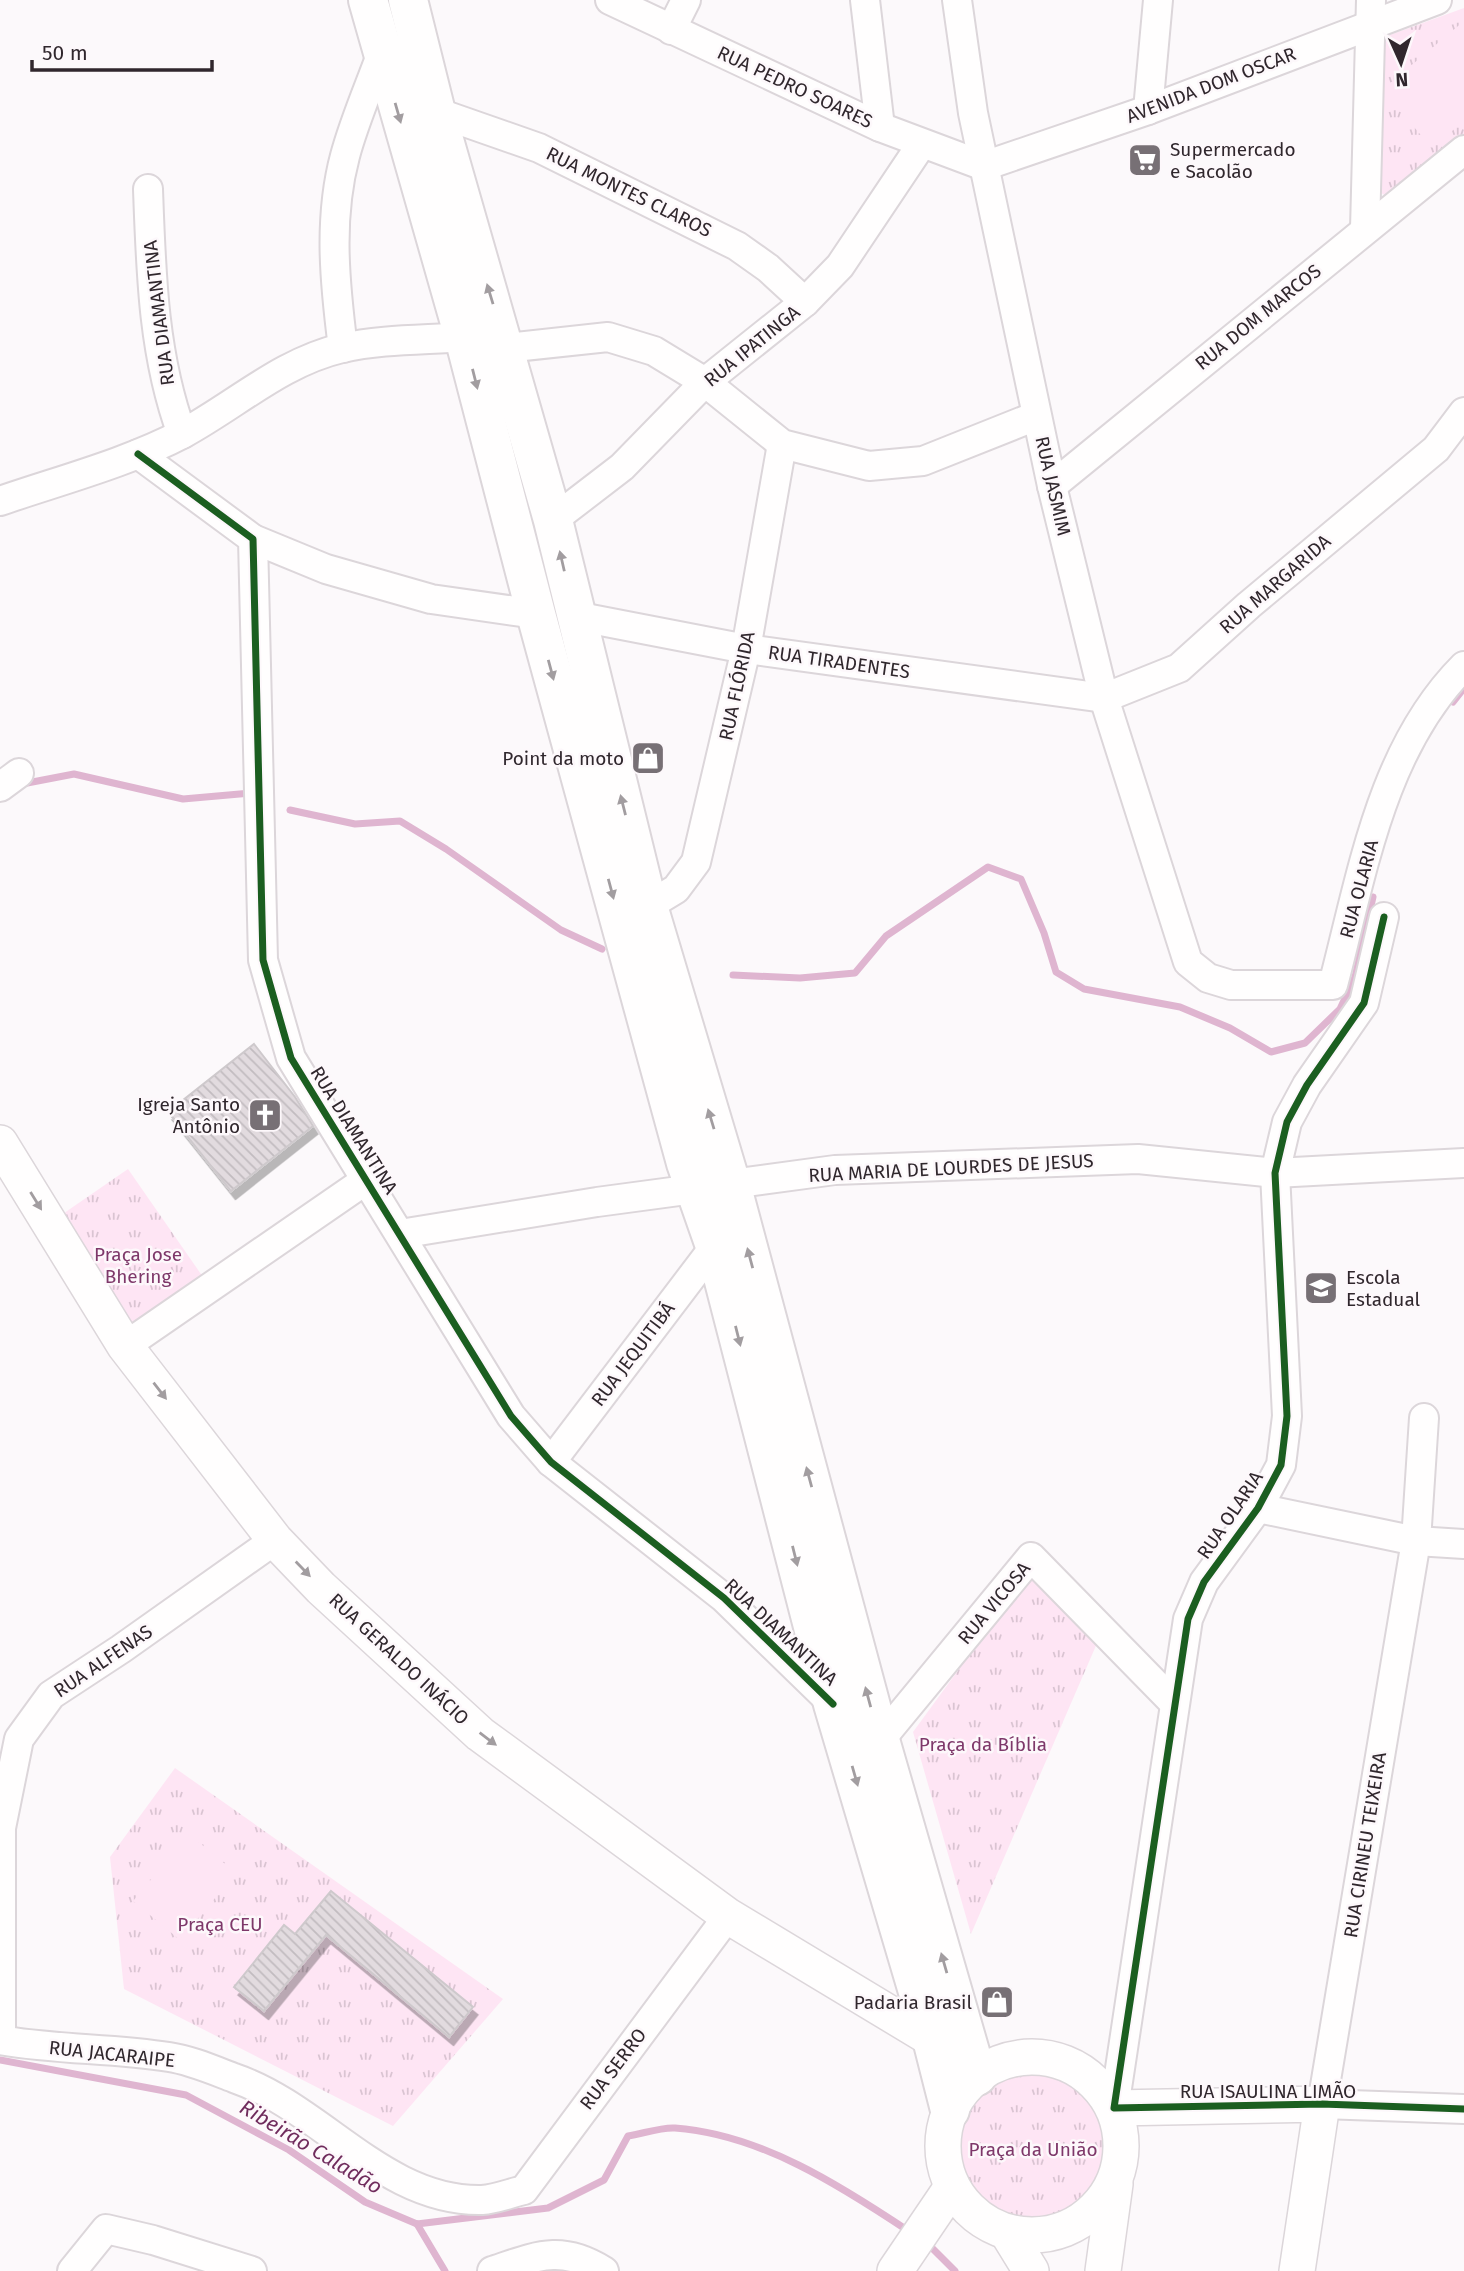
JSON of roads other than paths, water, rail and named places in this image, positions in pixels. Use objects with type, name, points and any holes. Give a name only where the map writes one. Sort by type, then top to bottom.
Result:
[{"type":"main road","points":[[368,0],[381,55],[464,337],[536,614],[694,1189],[715,1246],[833,1704],[932,2039],[950,2110]]},
{"type":"main road","points":[[408,0],[436,112],[506,348],[553,520],[648,906],[731,1184],[880,1740],[977,2076]]},
{"type":"street","name":"RUA PEDRO SOARES","points":[[610,0],[880,127],[921,145],[984,166]]},
{"type":"street","points":[[671,30],[686,0]]},
{"type":"street","points":[[866,0],[880,127]]},
{"type":"street","name":"RUA JASMIM","points":[[957,0],[973,113],[1052,486],[1104,698],[1188,962]]},
{"type":"street","points":[[1149,110],[1158,0]]},
{"type":"street","name":"AVENIDA DOM OSCAR","points":[[984,166],[1149,110],[1370,13],[1437,0]]},
{"type":"street","points":[[1365,229],[1370,13]]},
{"type":"street","points":[[343,348],[336,292],[334,215],[345,156],[381,55]]},
{"type":"street","name":"RUA MONTES CLAROS","points":[[436,112],[538,148],[737,246],[768,268],[805,302]]},
{"type":"street","name":"RUA IPATINGA","points":[[553,520],[622,467],[705,382],[805,302],[839,267],[921,145]]},
{"type":"street","name":"RUA DOM MARCOS","points":[[1052,486],[1464,150]]},
{"type":"street","name":"RUA DIAMANTINA","points":[[148,189],[151,274],[158,346],[169,398],[182,434]]},
{"type":"street","points":[[0,501],[138,454],[182,434],[283,369],[343,348],[464,337]]},
{"type":"street","points":[[506,348],[608,337],[654,351],[705,382],[782,444],[869,466],[923,461],[1036,416]]},
{"type":"street","name":"RUA MARGARIDA","points":[[1104,698],[1179,668],[1249,605],[1436,449],[1464,412]]},
{"type":"street","name":"RUA FLÓRIDA","points":[[648,906],[676,889],[696,862],[746,649],[782,444]]},
{"type":"street","points":[[1436,449],[1464,445]]},
{"type":"street","points":[[138,454],[253,539],[326,569],[431,599],[536,614]]},
{"type":"street","name":"RUA DIAMANTINA","points":[[253,539],[263,960],[291,1058],[511,1416],[551,1462],[724,1598],[833,1704]]},
{"type":"street","name":"RUA TIRADENTES","points":[[575,616],[746,649],[1104,698]]},
{"type":"street","name":"RUA OLARIA","points":[[1188,962],[1208,978],[1231,985],[1333,985],[1377,823],[1405,746],[1446,684],[1464,666]]},
{"type":"street","name":"RUA OLARIA","points":[[1114,2108],[1188,1619],[1204,1582],[1258,1508],[1281,1465],[1287,1416],[1275,1173],[1287,1122],[1307,1085],[1364,1003],[1384,917]]},
{"type":"street","name":"RUA GERALDO INÁCIO","points":[[0,1143],[125,1346],[275,1540],[321,1588],[480,1734],[728,1916],[932,2039]]},
{"type":"street","name":"RUA MARIA DE LOURDES DE JESUS","points":[[400,1234],[835,1170],[1138,1159],[1275,1173],[1464,1163]]},
{"type":"street","points":[[125,1346],[366,1180]]},
{"type":"street","name":"RUA JEQUITIBÁ","points":[[551,1462],[715,1246]]},
{"type":"street","name":"RUA CIRINEU TEIXEIRA","points":[[1297,2271],[1322,2104],[1416,1541],[1424,1418]]},
{"type":"street","points":[[1258,1508],[1416,1541],[1464,1544]]},
{"type":"street","name":"RUA ALFENAS","points":[[0,2040],[1,1828],[19,1740],[51,1695],[275,1540]]},
{"type":"street","name":"RUA VICOSA","points":[[880,1740],[1031,1557],[1174,1703]]},
{"type":"street","name":"RUA SERRO","points":[[484,2200],[524,2190],[728,1916]]},
{"type":"street","name":"RUA JACARAIPE","points":[[0,2040],[53,2049],[171,2057],[238,2079],[308,2117],[371,2163],[428,2193],[484,2200]]},
{"type":"street","points":[[1103,2271],[1121,2145],[1114,2108],[1097,2084],[1074,2067],[1047,2058],[1018,2058],[991,2067],[977,2076],[964,2087],[950,2110],[943,2135],[943,2162],[952,2187],[966,2207],[985,2222],[1007,2232],[1032,2236],[1058,2232],[1082,2221],[1101,2203],[1115,2181]]},
{"type":"street","name":"RUA ISAULINA LIMÃO","points":[[1114,2108],[1322,2104],[1464,2109]]},
{"type":"street","points":[[897,2269],[952,2187]]},
{"type":"street","points":[[72,2271],[106,2229],[153,2240],[252,2271]]},
{"type":"street","points":[[1007,2232],[1031,2271]]},
{"type":"street","points":[[492,2271],[547,2253],[582,2257],[604,2271]]},
{"type":"waterway","points":[[1453,702],[1464,688]]},
{"type":"waterway","points":[[22,784],[74,774],[183,799],[251,793]]},
{"type":"waterway","points":[[290,810],[355,824],[400,821],[446,849],[561,930],[602,949]]},
{"type":"waterway","points":[[733,975],[800,978],[855,973],[886,936],[988,867],[1021,879],[1044,933],[1056,972],[1084,989],[1180,1007],[1230,1028],[1271,1052],[1305,1043],[1340,1009],[1355,977],[1373,897]]},
{"type":"waterway","name":"Ribeirão Caladão","points":[[0,2060],[186,2095],[289,2150],[365,2202],[417,2224],[548,2208],[604,2180],[628,2136],[675,2128],[707,2132],[769,2151],[828,2180],[910,2232]]},
{"type":"waterway","points":[[417,2224],[445,2271]]},
{"type":"waterway","name":"Ribeirão Caladão","points":[[926,2242],[955,2271]]},
{"type":"place","name":"Supermercado e Sacolão","points":[[1145,160]]},
{"type":"place","name":"Point da moto","points":[[648,758]]},
{"type":"place","name":"Igreja Santo Antônio","points":[[265,1115]]},
{"type":"place","name":"Escola Estadual","points":[[1321,1288]]},
{"type":"place","name":"Padaria Brasil","points":[[997,2002]]},
{"type":"park label","name":"Praça Jose Bhering","points":[[138,1265]]},
{"type":"park label","name":"Praça da Bíblia","points":[[983,1744]]},
{"type":"park label","name":"Praça CEU","points":[[220,1924]]},
{"type":"park label","name":"Praça da União","points":[[1033,2149]]}]
